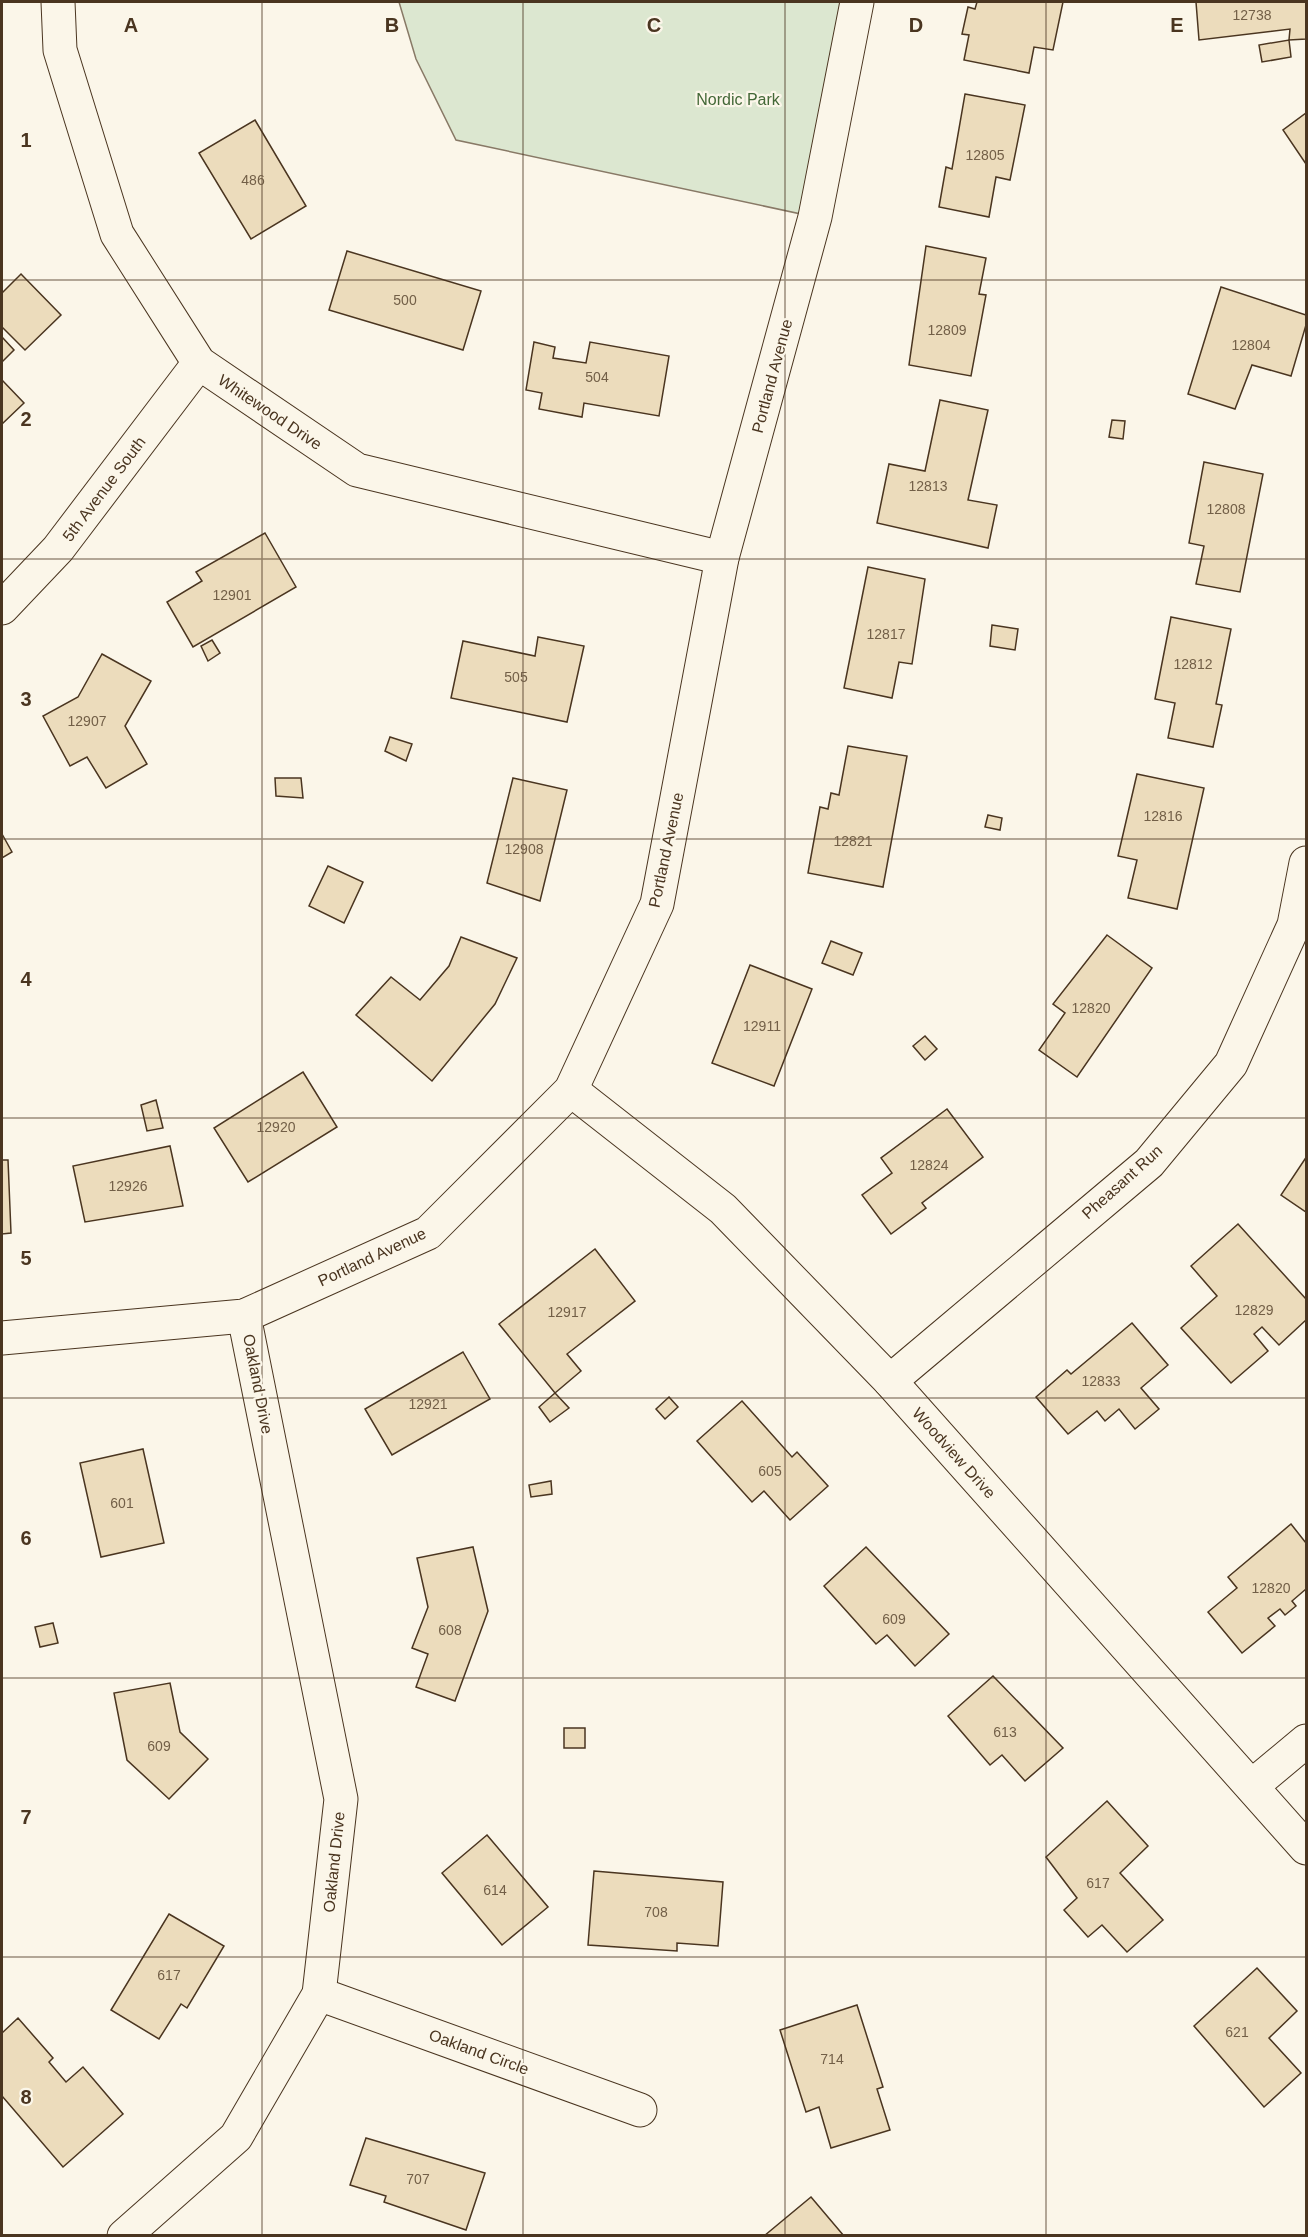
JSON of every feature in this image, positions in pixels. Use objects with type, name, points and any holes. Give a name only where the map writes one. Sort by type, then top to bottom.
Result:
[{"type":"street","name":"Whitewood Drive","points":[[58,2],[60,50],[117,234],[199,363],[357,470],[722,558]]},
{"type":"street","name":"Portland Avenue","points":[[2,1338],[244,1316],[428,1233],[571,1090],[657,904],[722,558],[815,216],[856,2]]},
{"type":"street","name":"5th Avenue South","points":[[2,608],[58,549],[199,363]]},
{"type":"street","name":"Pheasant Run","points":[[890,1381],[1149,1163],[1231,1064],[1294,925],[1306,863]]},
{"type":"street","name":"Woodview Drive","points":[[571,1090],[723,1209],[890,1381],[1306,1848]]},
{"type":"street","name":"Oakland Drive","points":[[124,2235],[236,2137],[319,1994],[341,1799],[244,1316]]},
{"type":"street","points":[[1252,1786],[1306,1741]]},
{"type":"street","name":"Oakland Circle","points":[[319,1994],[640,2110]]},
{"type":"green space","name":"Nordic Park","points":[[399,2],[857,2],[815,217],[456,140],[416,59]]},
{"type":"building","points":[[977,2],[1063,2],[1053,50],[1034,47],[1029,73],[964,60],[969,35],[962,34],[968,7],[975,9]]},
{"type":"building","points":[[1196,2],[1306,2],[1306,39],[1289,40],[1290,29],[1199,40]]},
{"type":"building","points":[[1289,40],[1291,57],[1262,62],[1259,45]]},
{"type":"building","points":[[965,94],[1025,105],[1010,180],[996,177],[989,217],[939,207],[946,167],[952,169]]},
{"type":"building","points":[[1306,113],[1306,164],[1283,130]]},
{"type":"building","points":[[255,120],[306,206],[251,239],[199,153]]},
{"type":"building","points":[[926,246],[986,258],[979,294],[986,295],[971,376],[909,365]]},
{"type":"building","points":[[347,251],[481,291],[463,350],[329,310]]},
{"type":"building","points":[[21,274],[61,315],[25,350],[2,327],[2,293]]},
{"type":"building","points":[[1221,287],[1306,315],[1306,325],[1291,376],[1252,365],[1235,409],[1188,394]]},
{"type":"building","points":[[2,337],[14,350],[2,362]]},
{"type":"building","points":[[534,342],[555,347],[553,358],[586,363],[590,342],[669,356],[659,416],[584,403],[582,417],[539,409],[542,393],[526,390]]},
{"type":"building","points":[[2,380],[24,403],[2,424]]},
{"type":"building","points":[[940,400],[988,410],[968,500],[997,505],[988,548],[877,523],[889,464],[925,471]]},
{"type":"building","points":[[1112,420],[1125,421],[1123,439],[1109,437]]},
{"type":"building","points":[[1204,462],[1263,474],[1240,592],[1196,584],[1204,546],[1189,543]]},
{"type":"building","points":[[265,533],[296,587],[193,647],[167,602],[202,581],[196,572]]},
{"type":"building","points":[[868,567],[925,579],[912,664],[899,662],[892,698],[844,688]]},
{"type":"building","points":[[1171,617],[1231,629],[1216,704],[1222,705],[1213,747],[1168,738],[1175,703],[1155,699]]},
{"type":"building","points":[[992,625],[1018,629],[1015,650],[990,646]]},
{"type":"building","points":[[538,637],[584,646],[567,722],[451,698],[463,641],[535,656]]},
{"type":"building","points":[[212,640],[220,653],[208,661],[201,646]]},
{"type":"building","points":[[102,654],[151,681],[125,726],[147,764],[106,788],[87,757],[70,766],[43,716],[78,697]]},
{"type":"building","points":[[390,737],[412,744],[406,761],[385,751]]},
{"type":"building","points":[[848,746],[907,756],[883,887],[808,873],[820,807],[828,809],[831,793],[839,795]]},
{"type":"building","points":[[1137,774],[1204,788],[1177,909],[1128,898],[1137,860],[1118,856]]},
{"type":"building","points":[[275,778],[301,778],[303,798],[276,796]]},
{"type":"building","points":[[513,778],[567,790],[540,901],[487,883]]},
{"type":"building","points":[[988,815],[1002,818],[1000,830],[985,827]]},
{"type":"building","points":[[2,834],[12,852],[2,858]]},
{"type":"building","points":[[328,866],[363,882],[344,923],[309,906]]},
{"type":"building","points":[[1107,935],[1152,968],[1077,1077],[1039,1050],[1065,1013],[1053,1004]]},
{"type":"building","points":[[461,937],[517,958],[495,1004],[432,1081],[356,1015],[391,977],[420,1000],[449,966]]},
{"type":"building","points":[[831,941],[862,953],[853,975],[822,963]]},
{"type":"building","points":[[750,965],[812,989],[774,1086],[712,1063]]},
{"type":"building","points":[[925,1036],[937,1049],[925,1060],[913,1046]]},
{"type":"building","points":[[303,1072],[337,1127],[248,1182],[214,1128]]},
{"type":"building","points":[[156,1100],[163,1128],[147,1131],[141,1105]]},
{"type":"building","points":[[947,1109],[983,1157],[922,1203],[926,1208],[891,1234],[862,1195],[892,1173],[881,1158]]},
{"type":"building","points":[[170,1146],[183,1206],[85,1222],[73,1166]]},
{"type":"building","points":[[2,1160],[8,1160],[11,1233],[2,1234]]},
{"type":"building","points":[[1306,1160],[1306,1212],[1281,1195]]},
{"type":"building","points":[[1238,1224],[1306,1299],[1306,1320],[1279,1345],[1262,1327],[1254,1334],[1268,1351],[1231,1383],[1181,1328],[1217,1296],[1191,1266]]},
{"type":"building","points":[[595,1249],[635,1301],[567,1354],[581,1371],[555,1393],[499,1324]]},
{"type":"building","points":[[1132,1323],[1168,1365],[1141,1388],[1159,1409],[1135,1429],[1119,1409],[1105,1421],[1097,1411],[1068,1434],[1036,1397],[1067,1370],[1071,1374]]},
{"type":"building","points":[[463,1352],[490,1399],[392,1455],[365,1409]]},
{"type":"building","points":[[555,1393],[569,1408],[550,1422],[539,1407]]},
{"type":"building","points":[[669,1397],[678,1407],[665,1419],[656,1409]]},
{"type":"building","points":[[742,1401],[792,1457],[797,1452],[828,1486],[790,1520],[764,1491],[752,1502],[697,1441]]},
{"type":"building","points":[[143,1449],[164,1543],[101,1557],[80,1463]]},
{"type":"building","points":[[551,1481],[552,1494],[531,1497],[529,1485]]},
{"type":"building","points":[[1291,1524],[1306,1543],[1306,1589],[1292,1601],[1296,1606],[1285,1615],[1280,1609],[1268,1618],[1275,1626],[1242,1653],[1208,1612],[1237,1588],[1228,1577]]},
{"type":"building","points":[[473,1547],[488,1611],[455,1701],[416,1687],[428,1654],[412,1648],[428,1607],[417,1558]]},
{"type":"building","points":[[866,1547],[949,1634],[915,1666],[887,1635],[876,1644],[824,1586]]},
{"type":"building","points":[[53,1623],[58,1643],[40,1647],[35,1627]]},
{"type":"building","points":[[993,1676],[1063,1748],[1025,1781],[1002,1755],[990,1765],[948,1716]]},
{"type":"building","points":[[170,1683],[180,1732],[208,1759],[169,1799],[127,1760],[114,1693]]},
{"type":"building","points":[[564,1728],[585,1728],[585,1748],[564,1748]]},
{"type":"building","points":[[1107,1801],[1148,1846],[1120,1873],[1163,1920],[1127,1952],[1102,1925],[1088,1937],[1064,1910],[1077,1898],[1046,1857]]},
{"type":"building","points":[[487,1835],[548,1907],[502,1945],[442,1873]]},
{"type":"building","points":[[594,1871],[723,1882],[718,1946],[677,1943],[677,1951],[588,1945]]},
{"type":"building","points":[[169,1914],[224,1946],[187,2008],[181,2004],[159,2039],[111,2010]]},
{"type":"building","points":[[1257,1968],[1297,2011],[1269,2038],[1301,2073],[1264,2107],[1194,2026]]},
{"type":"building","points":[[857,2005],[883,2087],[877,2089],[890,2130],[831,2148],[819,2107],[806,2112],[780,2030]]},
{"type":"building","points":[[18,2018],[53,2058],[49,2062],[66,2082],[83,2067],[123,2114],[63,2167],[2,2096],[2,2033]]},
{"type":"building","points":[[366,2138],[485,2173],[466,2230],[384,2202],[386,2196],[350,2185]]},
{"type":"building","points":[[811,2197],[844,2236],[764,2236]]}]
